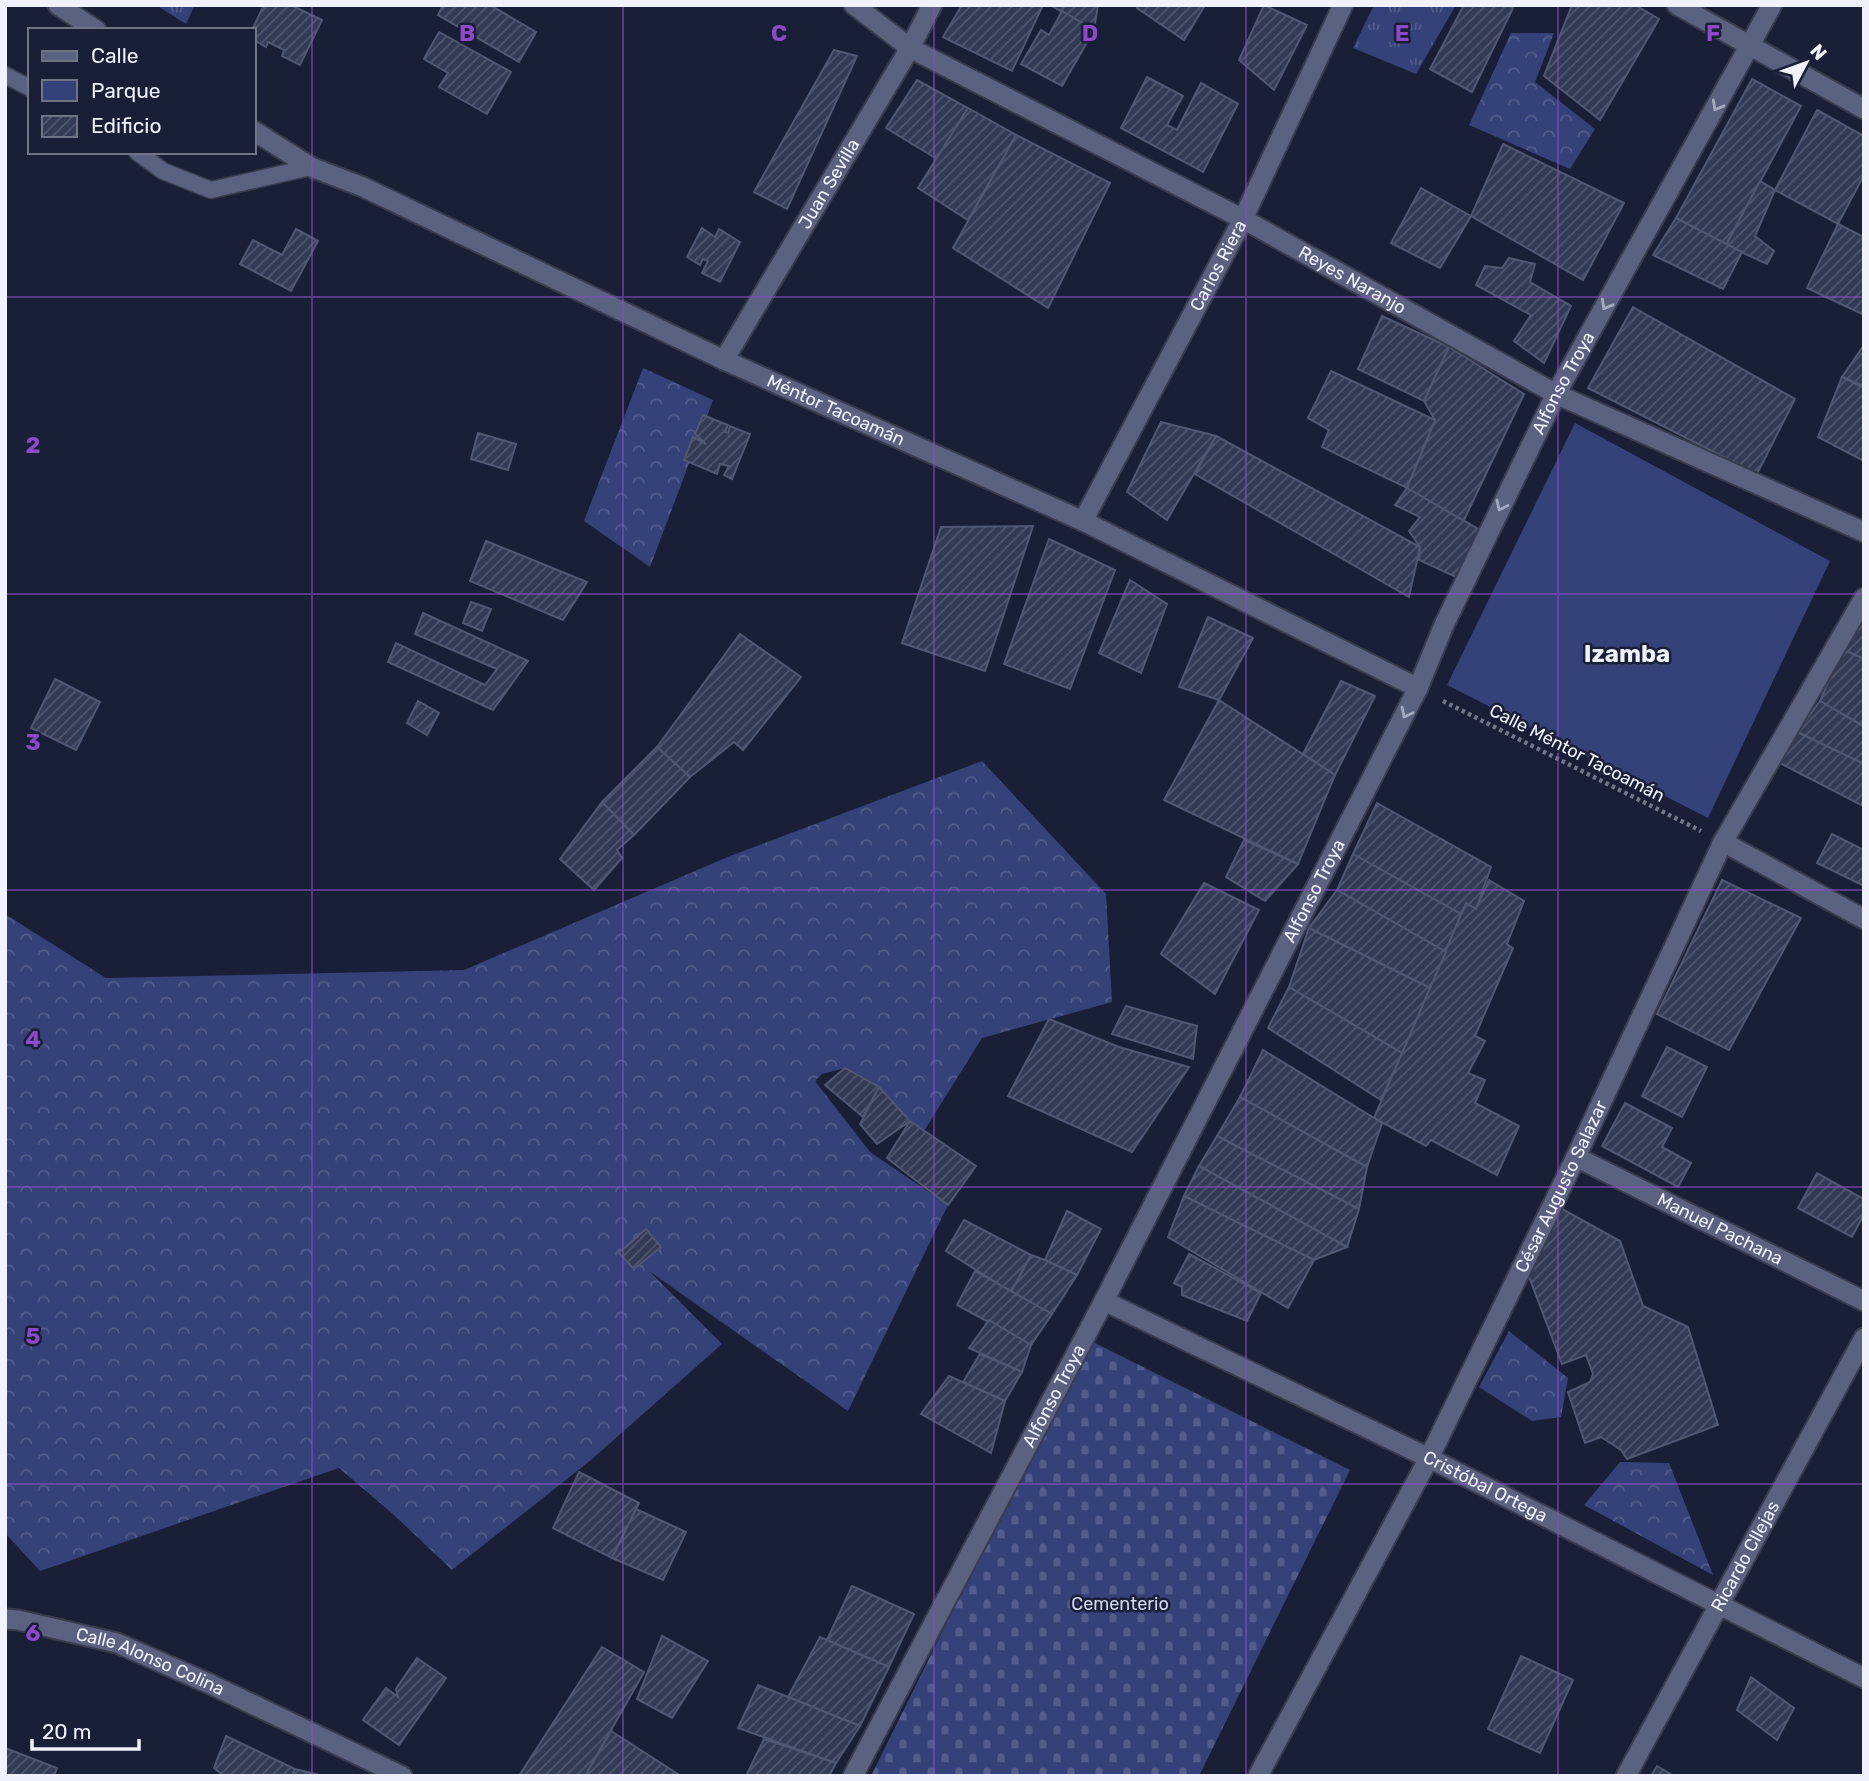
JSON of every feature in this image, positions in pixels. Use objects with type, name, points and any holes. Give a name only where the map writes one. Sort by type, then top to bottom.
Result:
[{"type":"street","points":[[58,5],[93,28]]},
{"type":"street","name":"Reyes Naranjo","points":[[854,5],[910,48],[1243,219],[1556,394],[1864,532]]},
{"type":"street","name":"Juan Sevilla","points":[[724,360],[910,48],[932,5]]},
{"type":"street","name":"Carlos Riera","points":[[1083,521],[1243,219],[1343,5]]},
{"type":"street","points":[[1677,5],[1864,109]]},
{"type":"street","name":"Alfonso Troya","points":[[853,1776],[1104,1301],[1418,688],[1444,625],[1556,394],[1772,5]]},
{"type":"street","name":"Méntor Tacoamán","points":[[256,132],[310,167],[363,187],[724,360],[1083,521],[1418,688]]},
{"type":"street","name":"César Augusto Salazar","points":[[1258,1776],[1429,1458],[1576,1157],[1723,842],[1864,598]]},
{"type":"street","points":[[1723,842],[1864,919]]},
{"type":"street","name":"Manuel Pachana","points":[[1576,1157],[1864,1301]]},
{"type":"street","name":"Cristóbal Ortega","points":[[1104,1301],[1429,1458],[1864,1678]]},
{"type":"street","name":"Ricardo Cllejas","points":[[1626,1776],[1864,1338]]},
{"type":"street","name":"Calle Alonso Colina","points":[[5,1619],[117,1643],[210,1684],[402,1776]]},
{"type":"lane","points":[[5,75],[28,87]]},
{"type":"lane","points":[[140,154],[163,172],[211,190],[310,167]]},
{"type":"path","name":"Calle Méntor Tacoamán","points":[[1418,688],[1723,842]]},
{"type":"green space","points":[[156,5],[195,5],[186,24]]},
{"type":"green space","points":[[1374,5],[1456,5],[1416,74],[1353,48]]},
{"type":"green space","points":[[1511,33],[1554,33],[1535,82],[1595,129],[1570,169],[1469,125]]},
{"type":"green space","points":[[643,368],[713,400],[650,567],[584,521]]},
{"type":"green space","points":[[1575,423],[1830,561],[1708,818],[1447,685]]},
{"type":"green space","points":[[982,761],[1106,894],[1112,1002],[982,1038],[924,1131],[845,1068],[822,1074],[815,1081],[870,1152],[948,1205],[848,1411],[649,1271],[722,1344],[591,1460],[452,1570],[339,1468],[40,1571],[5,1533],[5,914],[106,978],[464,970],[730,856]]},
{"type":"green space","points":[[1509,1331],[1568,1378],[1561,1417],[1532,1421],[1479,1387]]},
{"type":"green space","name":"Cementerio","points":[[1087,1339],[1350,1470],[1199,1776],[871,1776]]},
{"type":"green space","points":[[1620,1462],[1669,1463],[1713,1575],[1584,1505]]},
{"type":"building","points":[[264,5],[291,5],[322,20],[300,65],[282,56],[284,50],[268,42],[266,47],[256,41],[256,28],[253,28]]},
{"type":"building","points":[[443,5],[490,5],[536,32],[519,62],[438,15]]},
{"type":"building","points":[[962,5],[1043,5],[1012,71],[943,37]]},
{"type":"building","points":[[1050,5],[1098,5],[1094,30]]},
{"type":"building","points":[[1139,5],[1205,5],[1184,40],[1137,8]]},
{"type":"building","points":[[1264,5],[1307,25],[1274,90],[1239,60]]},
{"type":"building","points":[[1464,5],[1508,5],[1513,8],[1472,92],[1430,69]]},
{"type":"building","points":[[1572,5],[1635,5],[1659,19],[1600,120],[1544,76]]},
{"type":"building","points":[[1062,11],[1094,30],[1062,86],[1021,64],[1041,30],[1049,35]]},
{"type":"building","points":[[439,32],[511,72],[487,114],[439,87],[448,73],[424,59]]},
{"type":"building","points":[[834,50],[857,56],[787,209],[754,192]]},
{"type":"building","points":[[1147,77],[1183,96],[1167,125],[1177,130],[1201,83],[1238,104],[1203,172],[1121,128]]},
{"type":"building","points":[[1752,79],[1801,106],[1726,245],[1676,218]]},
{"type":"building","points":[[917,80],[968,108],[937,159],[886,128]]},
{"type":"building","points":[[968,108],[1016,135],[968,220],[918,188]]},
{"type":"building","points":[[1817,110],[1864,136],[1864,175],[1838,224],[1775,190]]},
{"type":"building","points":[[1016,135],[1110,183],[1048,308],[953,248]]},
{"type":"building","points":[[1503,144],[1624,203],[1583,280],[1471,216]]},
{"type":"building","points":[[1760,181],[1775,190],[1755,236],[1774,251],[1767,264],[1726,245]]},
{"type":"building","points":[[1421,188],[1471,216],[1440,268],[1391,243]]},
{"type":"building","points":[[1676,218],[1742,252],[1723,289],[1653,255]]},
{"type":"building","points":[[1838,224],[1864,237],[1864,315],[1807,288]]},
{"type":"building","points":[[702,228],[715,237],[719,229],[740,242],[720,282],[702,273],[708,261],[703,259],[700,265],[687,257]]},
{"type":"building","points":[[296,229],[318,241],[291,291],[240,264],[253,240],[282,255]]},
{"type":"building","points":[[1509,258],[1535,264],[1530,282],[1571,306],[1544,363],[1514,341],[1531,315],[1476,285],[1485,266],[1502,268]]},
{"type":"building","points":[[1633,307],[1795,399],[1757,474],[1588,388]]},
{"type":"building","points":[[1382,316],[1449,347],[1424,401],[1358,369]]},
{"type":"building","points":[[1864,345],[1864,386],[1842,377]]},
{"type":"building","points":[[1449,347],[1524,394],[1463,522],[1407,488],[1435,420],[1424,401]]},
{"type":"building","points":[[1331,371],[1435,420],[1407,488],[1322,447],[1329,430],[1308,418]]},
{"type":"building","points":[[1842,377],[1864,388],[1864,461],[1818,437]]},
{"type":"building","points":[[703,415],[728,425],[725,432],[728,433],[730,426],[750,434],[732,479],[724,475],[729,466],[720,464],[717,474],[684,460],[693,437],[706,444],[695,434]]},
{"type":"building","points":[[1161,422],[1216,436],[1167,520],[1127,492]]},
{"type":"building","points":[[478,433],[516,444],[508,470],[471,459]]},
{"type":"building","points":[[1216,436],[1420,547],[1409,597],[1195,474]]},
{"type":"building","points":[[1407,488],[1480,530],[1456,577],[1419,560],[1420,547],[1409,531],[1420,517],[1395,505]]},
{"type":"building","points":[[1033,526],[985,671],[902,643],[941,527]]},
{"type":"building","points":[[1049,539],[1115,570],[1070,689],[1004,664]]},
{"type":"building","points":[[486,541],[587,582],[563,620],[470,581]]},
{"type":"building","points":[[1130,580],[1167,604],[1141,673],[1099,653]]},
{"type":"building","points":[[471,602],[491,609],[482,631],[463,623]]},
{"type":"building","points":[[423,613],[528,661],[493,710],[388,662],[396,643],[485,685],[497,669],[415,634]]},
{"type":"building","points":[[1864,614],[1864,659],[1842,649]]},
{"type":"building","points":[[1208,617],[1253,638],[1219,700],[1179,687]]},
{"type":"building","points":[[740,634],[801,677],[743,750],[734,742],[690,777],[657,747]]},
{"type":"building","points":[[1842,649],[1864,659],[1864,726],[1820,701]]},
{"type":"building","points":[[55,679],[100,702],[76,750],[31,728]]},
{"type":"building","points":[[1341,681],[1375,696],[1335,775],[1303,754]]},
{"type":"building","points":[[1219,700],[1335,775],[1298,864],[1164,800]]},
{"type":"building","points":[[418,701],[439,713],[427,735],[407,723]]},
{"type":"building","points":[[1820,701],[1864,727],[1864,764],[1797,732]]},
{"type":"building","points":[[1797,732],[1864,764],[1864,799],[1861,805],[1780,763]]},
{"type":"building","points":[[657,747],[690,777],[634,835],[602,802]]},
{"type":"building","points":[[602,802],[634,835],[617,850],[622,858],[594,890],[560,859]]},
{"type":"building","points":[[1377,803],[1491,867],[1476,909],[1461,914],[1353,854]]},
{"type":"building","points":[[1832,834],[1864,850],[1864,886],[1817,863]]},
{"type":"building","points":[[1244,840],[1298,864],[1265,901],[1226,877]]},
{"type":"building","points":[[1353,854],[1461,914],[1446,952],[1337,890]]},
{"type":"building","points":[[1489,880],[1524,901],[1507,944],[1513,948],[1475,1036],[1485,1041],[1468,1073],[1485,1080],[1475,1103],[1519,1126],[1497,1175],[1431,1140],[1426,1146],[1374,1118],[1466,903],[1476,909]]},
{"type":"building","points":[[1722,880],[1801,918],[1729,1050],[1657,1014]]},
{"type":"building","points":[[1204,883],[1259,910],[1215,994],[1161,954]]},
{"type":"building","points":[[1337,890],[1446,952],[1430,988],[1309,928]]},
{"type":"building","points":[[1309,928],[1430,988],[1402,1053],[1289,987]]},
{"type":"building","points":[[1289,987],[1402,1053],[1381,1100],[1268,1028]]},
{"type":"building","points":[[1126,1006],[1197,1026],[1193,1059],[1112,1034]]},
{"type":"building","points":[[1049,1019],[1119,1047],[1189,1067],[1132,1152],[1008,1096]]},
{"type":"building","points":[[1667,1047],[1707,1067],[1682,1117],[1642,1096]]},
{"type":"building","points":[[1263,1050],[1382,1123],[1367,1167],[1240,1097]]},
{"type":"building","points":[[845,1068],[879,1087],[863,1117],[825,1085]]},
{"type":"building","points":[[879,1087],[910,1121],[877,1144],[860,1124]]},
{"type":"building","points":[[1240,1097],[1367,1167],[1359,1209],[1217,1136]]},
{"type":"building","points":[[1625,1103],[1672,1128],[1662,1147],[1691,1163],[1678,1187],[1602,1146]]},
{"type":"building","points":[[910,1121],[976,1166],[948,1205],[887,1158]]},
{"type":"building","points":[[1217,1136],[1359,1209],[1347,1247],[1199,1166]]},
{"type":"building","points":[[1199,1166],[1347,1247],[1314,1260],[1184,1196]]},
{"type":"building","points":[[1817,1173],[1864,1199],[1864,1214],[1852,1237],[1798,1208]]},
{"type":"building","points":[[1184,1196],[1314,1260],[1288,1308],[1168,1237]]},
{"type":"building","points":[[1562,1209],[1620,1241],[1643,1306],[1688,1327],[1718,1425],[1627,1459],[1621,1450],[1601,1437],[1585,1443],[1568,1392],[1590,1382],[1593,1374],[1586,1355],[1562,1364],[1528,1274]]},
{"type":"building","points":[[1067,1211],[1101,1229],[1077,1275],[1045,1260]]},
{"type":"building","points":[[964,1220],[1031,1255],[1011,1292],[946,1251]]},
{"type":"building","points":[[646,1229],[661,1247],[634,1269],[619,1253]]},
{"type":"building","points":[[1189,1254],[1261,1293],[1247,1321],[1182,1295],[1182,1287],[1174,1283]]},
{"type":"building","points":[[1031,1255],[1077,1275],[1052,1314],[1011,1292]]},
{"type":"building","points":[[975,1271],[1052,1314],[1031,1345],[957,1305]]},
{"type":"building","points":[[989,1320],[1031,1345],[1022,1372],[969,1348]]},
{"type":"building","points":[[980,1354],[1022,1372],[1005,1401],[963,1382]]},
{"type":"building","points":[[949,1376],[1005,1401],[991,1453],[921,1414]]},
{"type":"building","points":[[579,1472],[639,1503],[612,1558],[553,1528]]},
{"type":"building","points":[[636,1509],[686,1532],[663,1580],[612,1558]]},
{"type":"building","points":[[852,1586],[914,1614],[889,1667],[827,1640]]},
{"type":"building","points":[[662,1636],[708,1661],[672,1718],[637,1699]]},
{"type":"building","points":[[820,1637],[889,1667],[860,1726],[788,1697]]},
{"type":"building","points":[[602,1647],[644,1672],[585,1776],[519,1776]]},
{"type":"building","points":[[1521,1656],[1573,1680],[1540,1753],[1488,1729]]},
{"type":"building","points":[[417,1658],[446,1678],[399,1745],[363,1720],[386,1688],[398,1697],[396,1689]]},
{"type":"building","points":[[1751,1677],[1794,1708],[1777,1740],[1737,1710]]},
{"type":"building","points":[[758,1685],[860,1726],[836,1763],[738,1728]]},
{"type":"building","points":[[611,1731],[681,1776],[585,1776]]},
{"type":"building","points":[[226,1736],[295,1769],[292,1776],[224,1776],[214,1768]]},
{"type":"building","points":[[764,1739],[836,1763],[829,1776],[746,1776]]},
{"type":"building","points":[[5,1748],[57,1768],[54,1776],[5,1776]]},
{"type":"building","points":[[1657,1766],[1674,1776],[1651,1776]]},
{"type":"building","points":[[295,1769],[323,1776],[292,1776]]},
{"type":"district","name":"Izamba","points":[[1627,654]]}]
